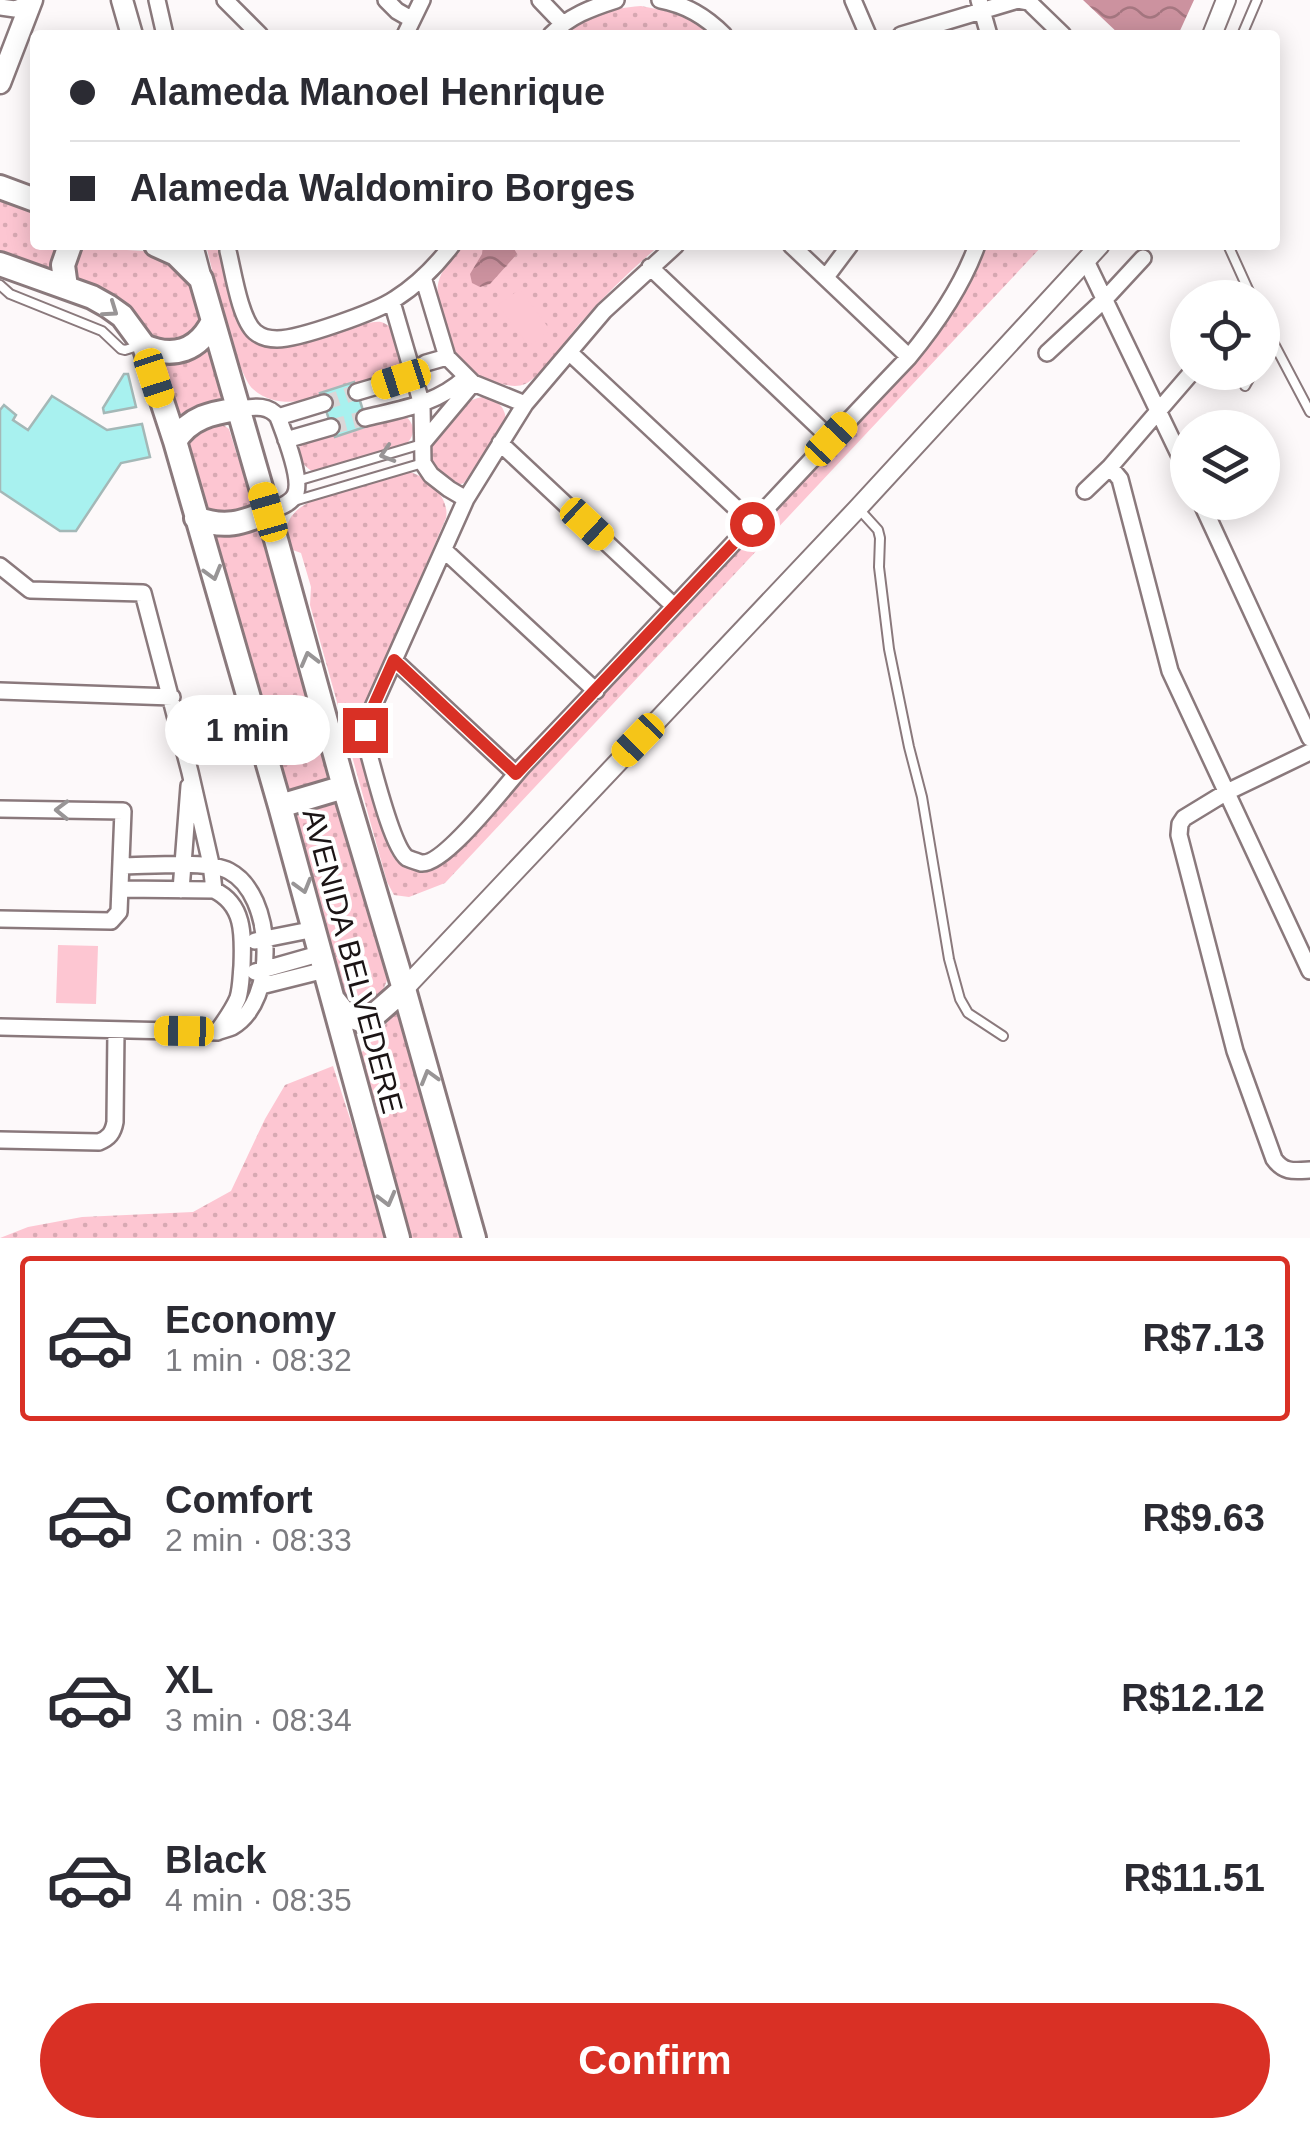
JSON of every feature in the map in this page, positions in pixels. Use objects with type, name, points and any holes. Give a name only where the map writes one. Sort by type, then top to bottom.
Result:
[{"type":"main road","points":[[0,82],[6,45],[33,1]]},
{"type":"main road","points":[[0,187],[30,198]]},
{"type":"main road","points":[[66,287],[63,265],[68,250]]},
{"type":"main road","points":[[167,250],[202,279]]},
{"type":"main road","points":[[193,250],[202,279]]},
{"type":"main road","name":"AVENIDA BELVEDERE","points":[[0,264],[92,298],[122,316],[143,345],[176,441],[324,961],[398,1238]]},
{"type":"main road","name":"AVENIDA BELVEDERE","points":[[202,279],[238,409],[279,507],[344,787],[474,1238]]},
{"type":"main road","points":[[143,345],[157,352],[185,350],[197,344],[213,321]]},
{"type":"main road","points":[[176,441],[183,428],[194,420],[238,409]]},
{"type":"main road","points":[[196,518],[214,525],[224,524],[279,507]]},
{"type":"main road","points":[[280,806],[344,787]]},
{"type":"main road","points":[[333,1000],[345,1014],[363,1020],[372,1017],[404,989]]},
{"type":"street","points":[[157,0],[164,30]]},
{"type":"street","points":[[225,0],[255,30]]},
{"type":"street","points":[[386,0],[408,27],[422,0]]},
{"type":"street","points":[[540,0],[557,29],[582,12],[616,0]]},
{"type":"street","points":[[660,0],[683,2],[719,30]]},
{"type":"street","points":[[853,0],[866,30]]},
{"type":"street","points":[[915,30],[980,6],[1018,0],[1028,2],[1058,30]]},
{"type":"street","points":[[1214,30],[1226,0]]},
{"type":"street","points":[[0,7],[15,9],[33,1]]},
{"type":"street","points":[[980,6],[987,30]]},
{"type":"street","points":[[228,250],[251,328],[272,340],[348,320],[392,302],[423,278],[448,250]]},
{"type":"street","points":[[670,250],[604,311],[525,404],[466,499],[369,716],[366,744],[399,848],[407,858],[430,863],[446,853],[908,357],[956,290],[975,250]]},
{"type":"street","points":[[796,250],[908,357]]},
{"type":"street","points":[[826,278],[846,250]]},
{"type":"street","points":[[404,989],[1096,250]]},
{"type":"street","points":[[1047,353],[1143,258]]},
{"type":"street","points":[[1086,261],[1170,435]]},
{"type":"street","points":[[650,267],[831,439]]},
{"type":"street","points":[[423,278],[446,357],[469,380],[525,404]]},
{"type":"street","points":[[392,302],[422,404],[423,463],[449,490],[466,499]]},
{"type":"street","points":[[569,352],[752,524]]},
{"type":"street","points":[[357,392],[401,379],[432,360],[446,357]]},
{"type":"street","points":[[366,418],[422,404],[469,380]]},
{"type":"street","points":[[422,444],[469,380]]},
{"type":"street","points":[[1085,491],[1177,390]]},
{"type":"street","points":[[278,416],[324,403]]},
{"type":"street","points":[[238,409],[268,408],[278,416],[297,482],[296,494],[279,507]]},
{"type":"street","points":[[286,440],[331,426]]},
{"type":"street","points":[[500,443],[674,606]]},
{"type":"street","points":[[1110,467],[1120,479],[1170,671],[1310,969]]},
{"type":"street","points":[[1209,520],[1310,738]]},
{"type":"street","points":[[444,550],[596,690]]},
{"type":"street","points":[[0,566],[30,590],[143,593],[190,772],[214,890]]},
{"type":"street","points":[[394,660],[516,774]]},
{"type":"street","points":[[0,691],[172,698]]},
{"type":"street","points":[[1310,752],[1226,793],[1180,824],[1235,1050],[1274,1158],[1289,1171],[1310,1170]]},
{"type":"street","points":[[182,890],[190,772]]},
{"type":"street","points":[[0,809],[123,811],[120,912],[111,921],[0,918]]},
{"type":"street","points":[[0,1027],[217,1032],[234,1026],[247,1012],[262,978],[264,939],[258,902],[245,882],[233,872],[211,864],[121,866]]},
{"type":"street","points":[[120,889],[214,890],[235,906],[242,924],[240,992],[217,1032]]},
{"type":"street","points":[[243,943],[315,929]]},
{"type":"street","points":[[392,950],[408,961],[421,959],[446,942]]},
{"type":"street","points":[[241,975],[262,978],[324,961]]},
{"type":"street","points":[[0,1140],[99,1142],[108,1138],[115,1122],[116,1030]]},
{"type":"lane","points":[[1244,30],[1257,0]]},
{"type":"lane","points":[[1230,250],[1244,280]]},
{"type":"lane","points":[[0,284],[10,294],[102,331],[122,350],[143,345]]},
{"type":"lane","points":[[1280,357],[1310,412]]},
{"type":"lane","points":[[297,482],[422,444]]},
{"type":"lane","points":[[279,507],[423,463]]},
{"type":"lane","points":[[858,508],[878,530],[880,538],[879,567],[889,649],[960,999],[968,1013],[1002,1036]]},
{"type":"shaded area","points":[[641,6],[661,10],[680,15],[707,30],[570,30],[599,14]]},
{"type":"shaded area","points":[[0,196],[30,208],[30,250],[61,250],[53,266],[45,271],[0,258]]},
{"type":"shaded area","points":[[79,250],[143,251],[173,265],[193,285],[202,320],[194,337],[157,343],[71,275]]},
{"type":"shaded area","points":[[207,250],[219,250],[237,316],[252,340],[281,348],[381,322],[397,337],[401,362],[390,377],[381,381],[356,387],[354,382],[321,392],[321,397],[295,402],[268,398],[246,379]]},
{"type":"shaded area","points":[[458,250],[654,250],[600,301],[540,373],[518,386],[478,375],[454,355],[438,293],[445,268]]},
{"type":"shaded area","points":[[983,250],[1038,250],[445,883],[409,897],[394,895],[387,882],[310,605],[311,587],[301,553],[290,549],[286,534],[295,512],[330,494],[410,472],[430,483],[445,503],[446,518],[358,724],[392,855],[406,867],[429,870],[452,856],[921,355],[953,312]]},
{"type":"shaded area","points":[[520,289],[550,330],[529,346],[498,305]]},
{"type":"shaded area","points":[[205,346],[210,347],[225,397],[202,410],[175,413],[160,366],[182,360]]},
{"type":"shaded area","points":[[482,397],[498,403],[506,419],[464,483],[452,484],[443,479],[429,460],[434,439],[454,412]]},
{"type":"shaded area","points":[[404,415],[413,430],[404,446],[314,472],[300,457],[300,448],[311,438],[333,432],[335,437],[367,427],[367,422]]},
{"type":"shaded area","points":[[218,421],[229,429],[238,458],[248,472],[254,501],[238,513],[205,509],[183,434]]},
{"type":"shaded area","points":[[251,525],[266,530],[331,773],[327,781],[296,790],[286,788],[211,537]]},
{"type":"shaded area","points":[[330,800],[340,808],[389,972],[383,990],[366,1007],[351,1005],[343,998],[296,823],[297,811]]},
{"type":"shaded area","points":[[58,945],[98,946],[96,1004],[56,1003]]},
{"type":"shaded area","points":[[396,1012],[405,1019],[465,1238],[408,1238],[360,1058]]},
{"type":"shaded area","points":[[333,1066],[385,1238],[0,1238],[28,1227],[82,1217],[193,1212],[231,1191],[285,1085]]},
{"type":"water","points":[[1083,0],[1194,0],[1180,30],[1115,30]]},
{"type":"water","points":[[482,250],[515,250],[517,254],[490,284],[480,287],[472,283],[470,274]]},
{"type":"building","points":[[124,374],[128,374],[136,407],[104,413],[103,408]]},
{"type":"building","points":[[354,382],[368,426],[335,437],[320,393]]},
{"type":"building","points":[[52,396],[107,430],[142,424],[150,457],[121,463],[76,531],[60,531],[0,491],[0,410],[4,405],[16,415],[13,420],[28,430]]},
{"type":"tunnel","points":[[324,403],[357,392]]},
{"type":"tunnel","points":[[331,427],[365,418]]},
{"type":"route","points":[[365,730],[394,660],[516,774],[752,524]]}]
